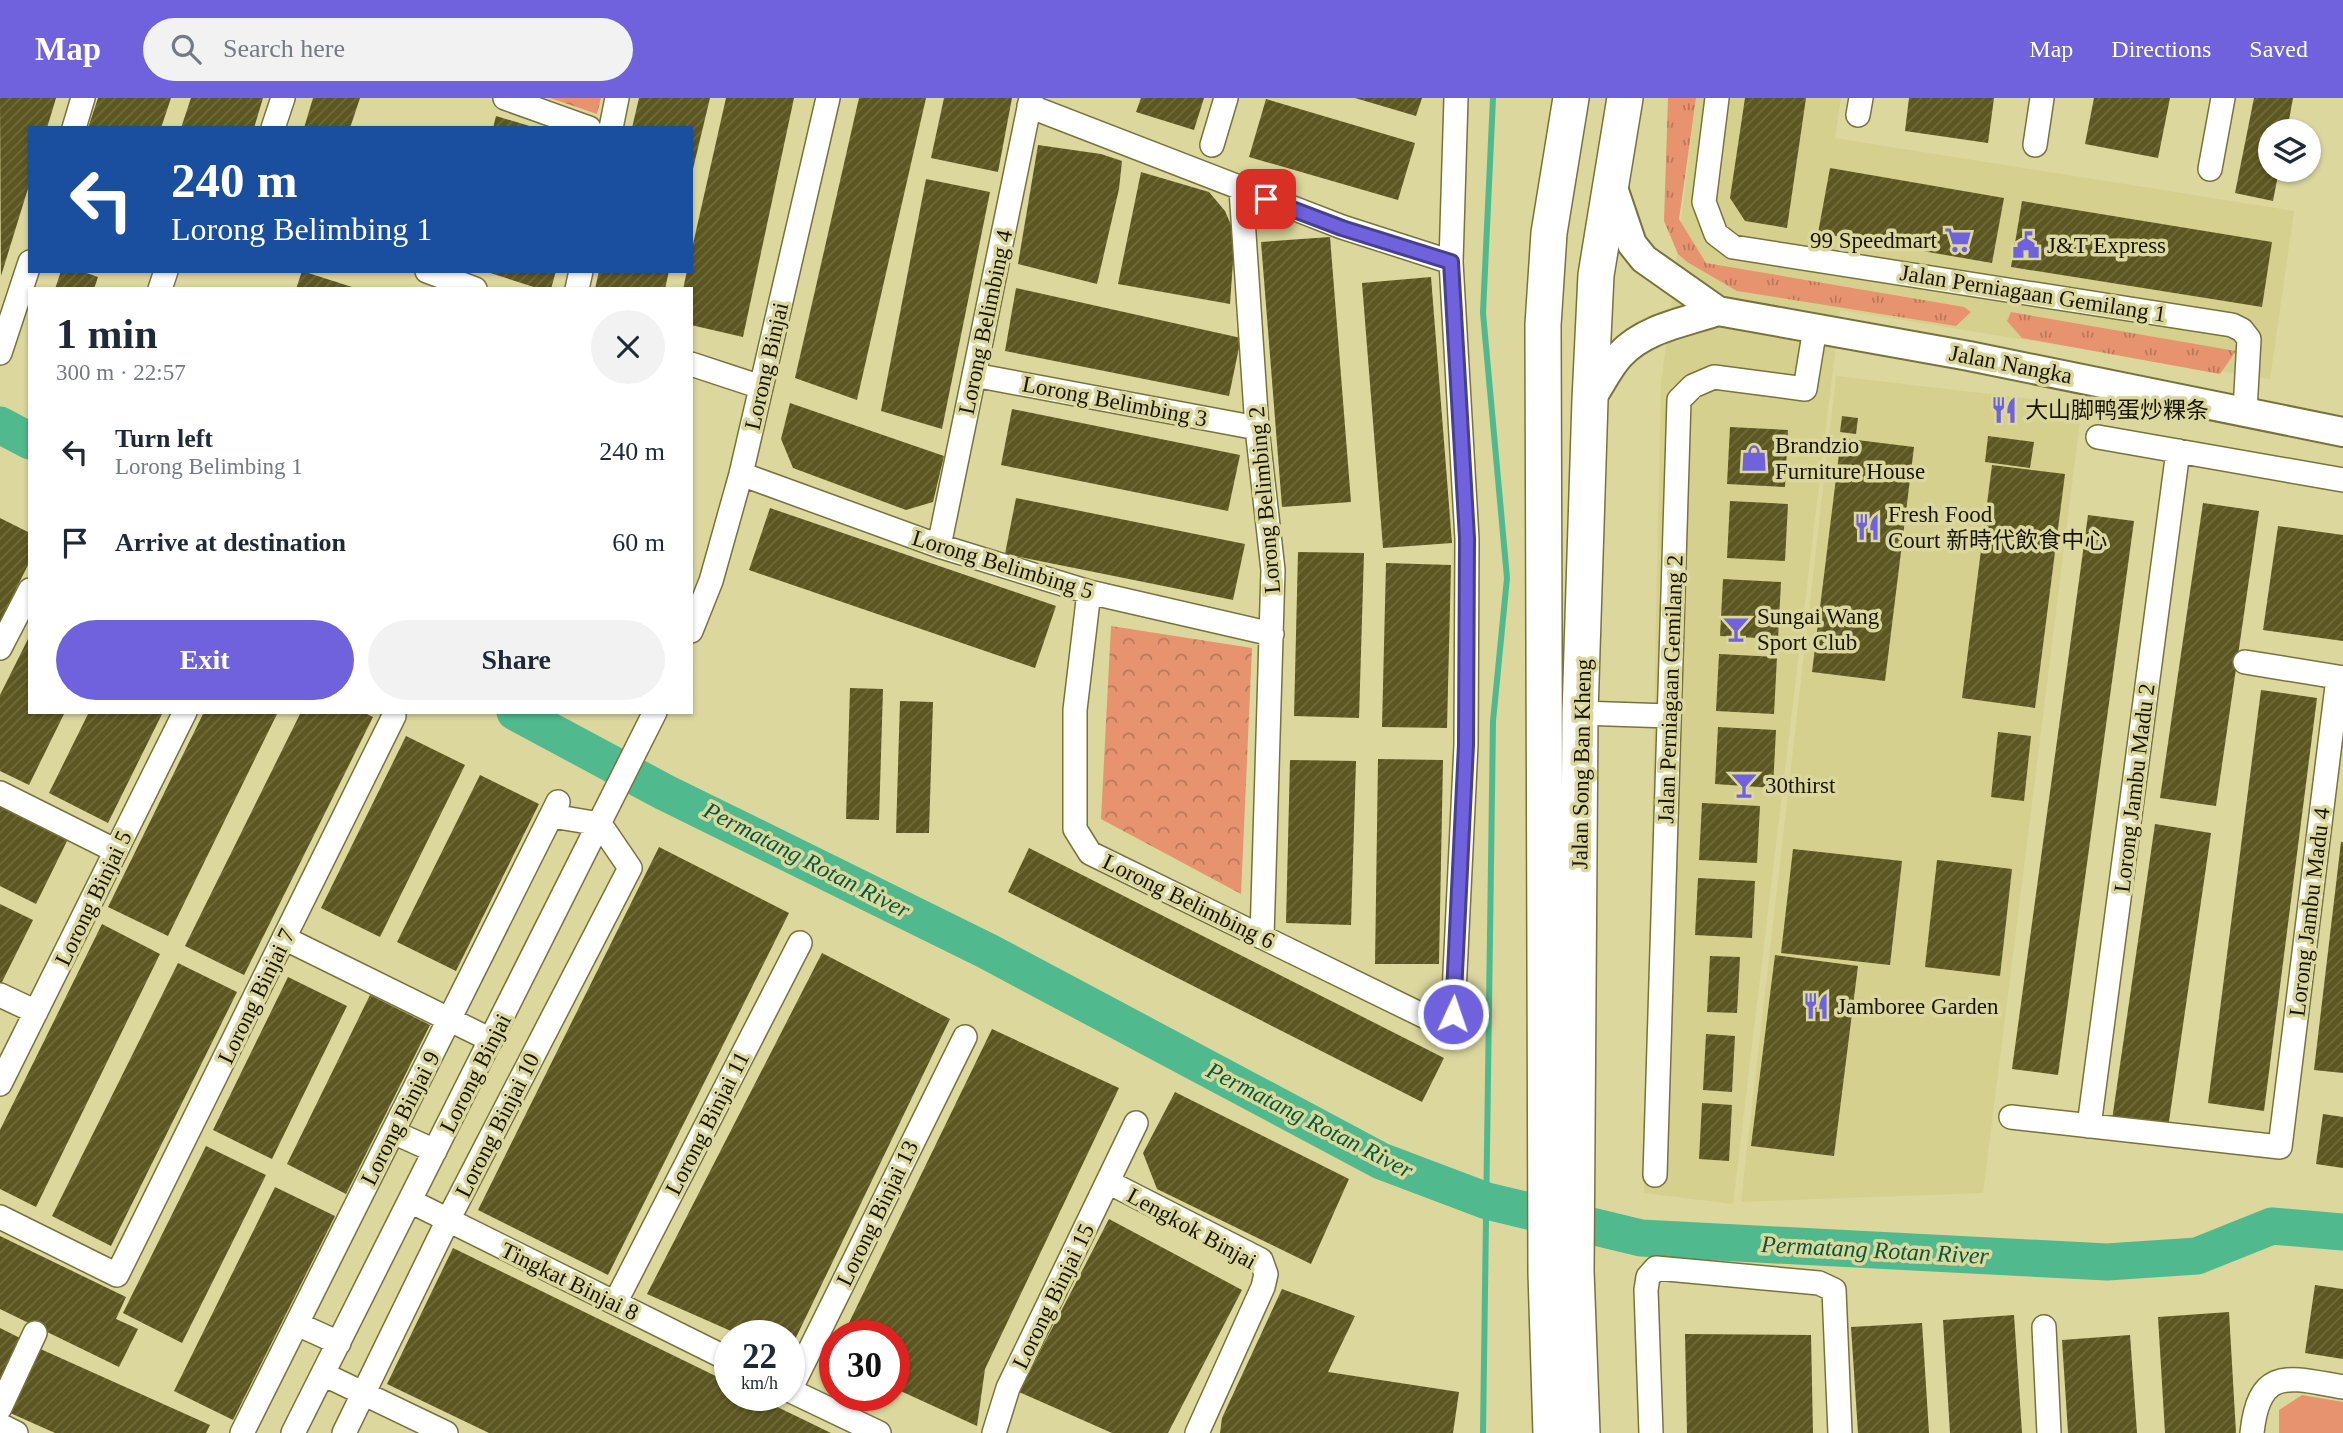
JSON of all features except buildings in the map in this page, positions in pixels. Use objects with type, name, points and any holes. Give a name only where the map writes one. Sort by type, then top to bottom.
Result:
[{"type":"main road","name":"Jalan Song Ban Kheng","points":[[1562,1187],[1544,325],[1549,233],[1571,98]]},
{"type":"main road","name":"Jalan Song Ban Kheng","points":[[1550,1433],[1561,1272],[1596,275],[1625,98]]},
{"type":"main road","name":"Jalan Song Ban Kheng","points":[[1561,1272],[1582,1433]]},
{"type":"street","points":[[75,126],[83,98]]},
{"type":"street","points":[[274,126],[283,98]]},
{"type":"street","points":[[505,98],[583,126]]},
{"type":"street","points":[[611,126],[617,98]]},
{"type":"street","name":"Lorong Binjai","points":[[693,626],[711,581],[741,474],[828,98]]},
{"type":"street","points":[[1212,145],[1226,98]]},
{"type":"street","points":[[1030,102],[1342,228],[1451,262],[1456,98]]},
{"type":"street","name":"Jalan Perniagaan Gemilang 1","points":[[1717,98],[1704,202],[1716,234],[1733,247],[2232,324],[2242,330],[2249,339],[2245,410]]},
{"type":"street","points":[[2035,145],[2042,98]]},
{"type":"street","points":[[2210,169],[2222,98]]},
{"type":"street","name":"Lorong Belimbing 4","points":[[939,546],[1030,102]]},
{"type":"street","name":"Jalan Nangka","points":[[1610,180],[1632,244],[1644,259],[1718,311],[2245,410],[2343,432]]},
{"type":"street","name":"Lorong Belimbing 2","points":[[1241,189],[1257,428],[1273,570],[1262,937]]},
{"type":"street","name":"Lorong Belimbing 6","points":[[1089,592],[1075,710],[1075,829],[1090,853],[1430,1019],[1453,1014],[1466,745],[1467,538],[1451,262]]},
{"type":"street","points":[[0,353],[28,268]]},
{"type":"street","points":[[432,273],[470,287]]},
{"type":"street","name":"Jalan Nangka","points":[[1590,400],[1619,356],[1634,342],[1650,333],[1718,311]]},
{"type":"street","name":"Jalan Perniagaan Gemilang 2","points":[[1654,1175],[1679,400],[1693,386],[1714,377],[1805,389],[1815,328]]},
{"type":"street","points":[[693,365],[761,387]]},
{"type":"street","name":"Lorong Belimbing 3","points":[[974,375],[1257,428]]},
{"type":"street","points":[[2098,437],[2343,480]]},
{"type":"street","name":"Lorong Jambu Madu 2","points":[[2089,1126],[2178,451]]},
{"type":"street","name":"Lorong Belimbing 5","points":[[741,474],[939,546],[1089,592],[1272,634]]},
{"type":"street","points":[[0,648],[28,594]]},
{"type":"street","points":[[2245,662],[2341,678]]},
{"type":"street","name":"Lorong Jambu Madu 4","points":[[2089,1126],[2280,1147],[2341,678]]},
{"type":"street","points":[[1580,713],[1669,716]]},
{"type":"street","name":"Lorong Binjai 5","points":[[0,1084],[184,714]]},
{"type":"street","name":"Lorong Binjai","points":[[293,1433],[654,715]]},
{"type":"street","name":"Lorong Binjai 7","points":[[0,1217],[117,1275],[394,716]]},
{"type":"street","points":[[0,793],[116,851]]},
{"type":"street","name":"Lorong Binjai 9","points":[[242,1433],[555,809],[604,815]]},
{"type":"street","name":"Lorong Binjai 10","points":[[344,1433],[448,1220],[630,867],[604,815]]},
{"type":"street","points":[[284,938],[491,1040]]},
{"type":"street","name":"Lorong Binjai 11","points":[[615,1303],[800,943]]},
{"type":"street","points":[[0,995],[36,1012]]},
{"type":"street","name":"Lorong Binjai 13","points":[[805,1360],[965,1037]]},
{"type":"street","points":[[2011,1116],[2089,1126]]},
{"type":"street","name":"Lorong Binjai 15","points":[[994,1433],[1008,1388],[1136,1123]]},
{"type":"street","points":[[393,1132],[435,1152]]},
{"type":"street","name":"Lengkok Binjai","points":[[1108,1182],[1261,1260],[1266,1274],[1263,1287],[1197,1433]]},
{"type":"street","name":"Tingkat Binjai 8","points":[[410,1201],[714,1352]]},
{"type":"street","points":[[1651,1433],[1646,1290],[1648,1277],[1657,1268],[1828,1286],[1834,1290],[1840,1433]]},
{"type":"street","points":[[297,1324],[339,1343]]},
{"type":"street","points":[[2044,1327],[2049,1433]]},
{"type":"street","points":[[0,1408],[35,1333]]},
{"type":"street","points":[[323,1374],[446,1433]]},
{"type":"street","points":[[2252,1433],[2255,1407],[2271,1383],[2286,1377],[2343,1387]]},
{"type":"street","points":[[805,1397],[878,1433]]},
{"type":"street","points":[[0,1425],[16,1433]]},
{"type":"shaded area","points":[[1696,98],[1841,98],[1835,138],[2294,211],[2270,379],[1840,310],[1733,1204],[1644,1193],[1661,385]]},
{"type":"shaded area","points":[[1836,376],[2082,405],[1983,1193],[1741,1202]]},
{"type":"green space","points":[[550,98],[601,98],[597,114]]},
{"type":"green space","points":[[1668,98],[1696,98],[1679,219],[1706,263],[1964,307],[1971,312],[1956,326],[1737,291],[1687,262],[1678,254],[1664,221]]},
{"type":"green space","points":[[2011,312],[2236,351],[2220,374],[2022,338],[2007,321]]},
{"type":"green space","points":[[1111,626],[1252,648],[1241,894],[1101,819]]},
{"type":"green space","points":[[2302,1395],[2343,1402],[2343,1433],[2279,1433],[2279,1410]]},
{"type":"waterway","points":[[1483,1433],[1493,721],[1507,578],[1483,313],[1493,98]]},
{"type":"waterway","name":"Permatang Rotan River","points":[[0,425],[28,440]]},
{"type":"waterway","name":"Permatang Rotan River","points":[[519,714],[664,792],[987,951],[1381,1161],[1487,1201],[1641,1238],[2107,1262],[2197,1256],[2272,1226],[2343,1232]]},
{"type":"place","name":"99 Speedmart","points":[[1958,240]]},
{"type":"place","name":"J&T Express","points":[[2026,245]]},
{"type":"place","name":"大山脚鸭蛋炒粿条","points":[[2004,410]]},
{"type":"place","name":"Brandzio Furniture House","points":[[1754,458]]},
{"type":"place","name":"Fresh Food Court 新時代飲食中心","points":[[1867,527]]},
{"type":"place","name":"Sungai Wang Sport Club","points":[[1736,629]]},
{"type":"place","name":"30thirst","points":[[1744,785]]},
{"type":"place","name":"Jamboree Garden","points":[[1816,1006]]},
{"type":"route","points":[[1266,199],[1342,228],[1451,262],[1467,538],[1466,745],[1453,1014]]}]
